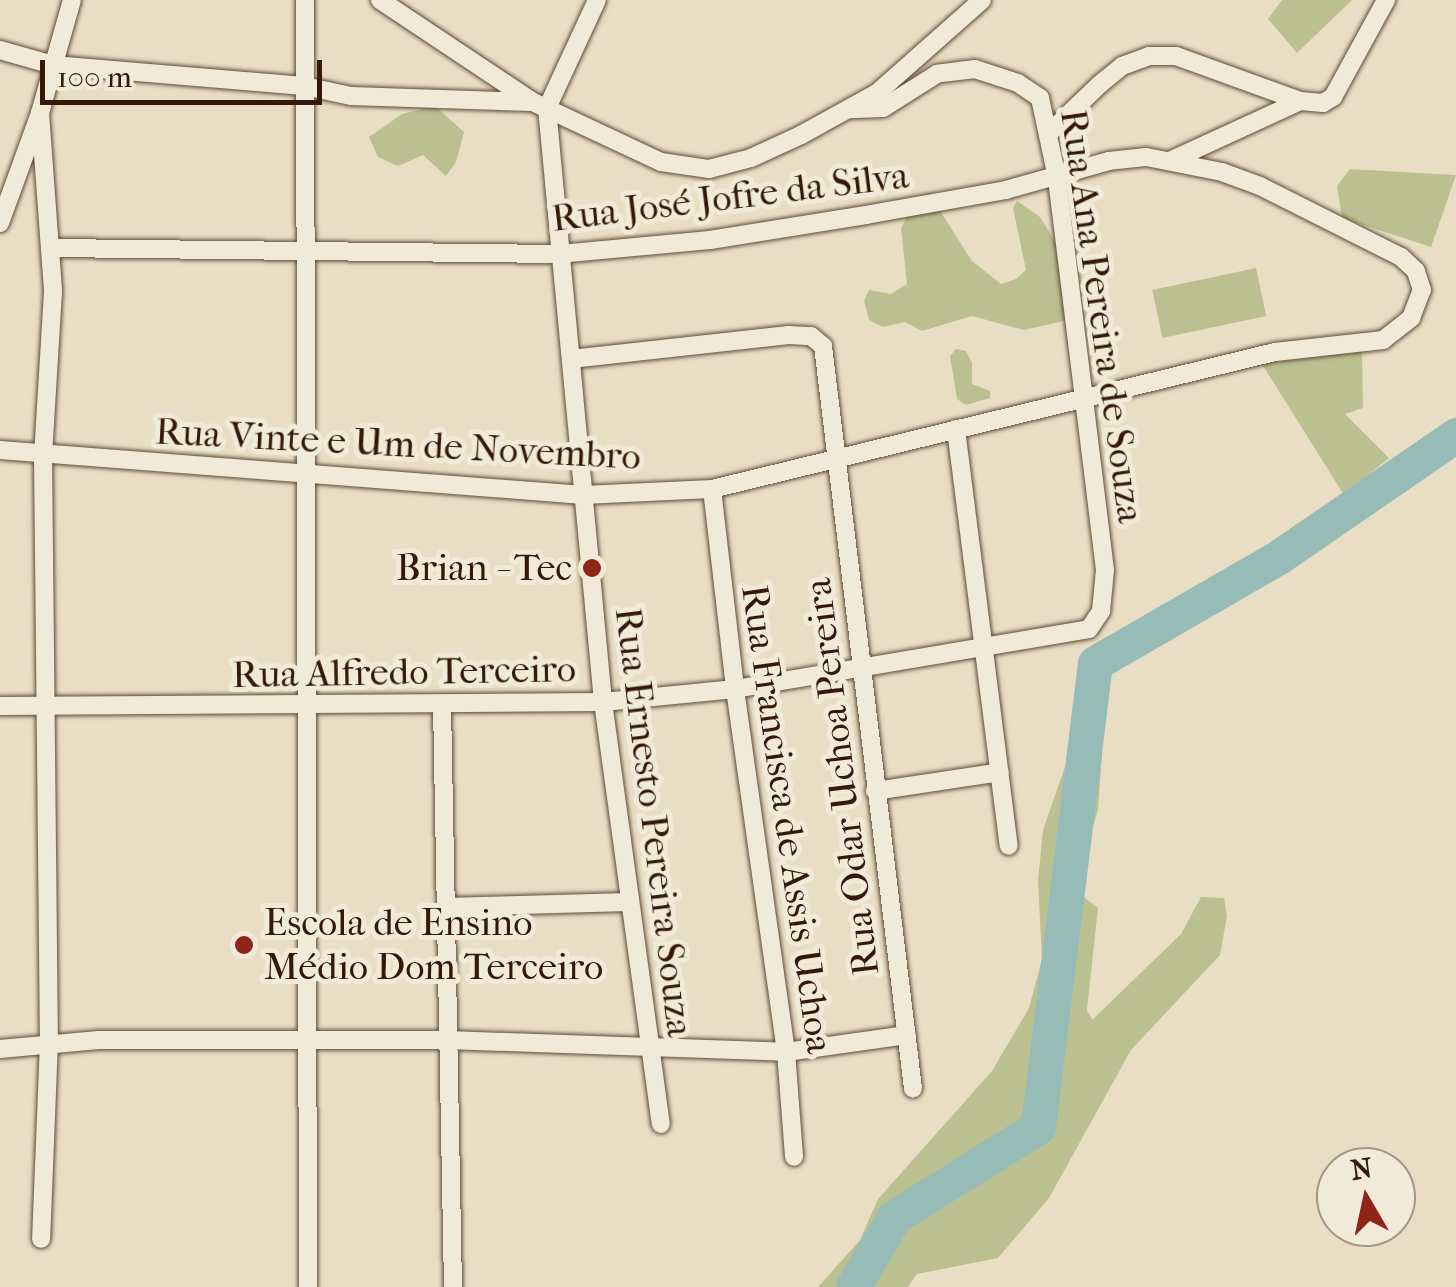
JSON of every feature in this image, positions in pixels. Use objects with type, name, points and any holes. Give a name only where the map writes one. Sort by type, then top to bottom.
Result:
[{"type":"street","points":[[0,223],[40,113],[72,0]]},
{"type":"street","points":[[305,0],[308,1287]]},
{"type":"street","points":[[380,0],[540,105],[660,162],[709,170],[751,158],[849,109],[915,63],[982,0]]},
{"type":"street","points":[[540,105],[598,0]]},
{"type":"street","name":"Rua José Jofre da Silva","points":[[1172,160],[1300,101],[1312,105],[1333,96],[1386,0]]},
{"type":"street","points":[[0,50],[53,65],[304,86],[388,99],[540,105]]},
{"type":"street","points":[[1050,132],[1122,66],[1162,55],[1300,101]]},
{"type":"street","name":"Rua Ana Pereira de Souza","points":[[849,109],[883,108],[937,74],[975,69],[1018,82],[1040,98],[1050,132],[1105,570],[1101,611],[1089,630],[984,646]]},
{"type":"street","points":[[1040,98],[1074,108]]},
{"type":"street","name":"Rua Ernesto Pereira Souza","points":[[540,105],[571,359],[603,702],[661,1124]]},
{"type":"street","points":[[40,113],[52,292],[43,454],[49,1042],[42,1239]]},
{"type":"street","name":"Rua José Jofre da Silva","points":[[50,248],[558,254],[710,240],[1058,178],[1108,161],[1172,160],[1248,181],[1316,213],[1401,256],[1422,282],[1412,318],[1383,340],[1275,352],[1198,374]]},
{"type":"street","name":"Rua Odar Uchoa Pereira","points":[[571,359],[761,337],[811,336],[824,346],[913,1089]]},
{"type":"street","name":"Rua Vinte e Um de Novembro","points":[[0,450],[583,495],[712,489],[1198,374]]},
{"type":"street","points":[[956,429],[1009,846]]},
{"type":"street","name":"Rua Francisca de Assis Uchoa","points":[[712,489],[734,689],[786,1052],[794,1157]]},
{"type":"street","name":"Rua Alfredo Terceiro","points":[[0,706],[603,702],[734,689],[984,646]]},
{"type":"street","points":[[442,704],[453,1287]]},
{"type":"street","points":[[876,790],[1000,772]]},
{"type":"street","points":[[446,907],[629,902]]},
{"type":"street","points":[[0,1049],[49,1042],[448,1040],[786,1052],[907,1036]]},
{"type":"green space","points":[[1282,0],[1352,0],[1297,53],[1268,19]]},
{"type":"green space","points":[[435,106],[464,132],[456,162],[446,176],[423,155],[398,166],[378,157],[369,137],[402,114]]},
{"type":"green space","points":[[1350,169],[1456,175],[1431,247],[1342,218],[1337,186]]},
{"type":"green space","points":[[1017,201],[1040,217],[1055,241],[1068,320],[1024,330],[972,316],[922,331],[905,322],[883,327],[869,320],[864,301],[869,290],[891,294],[907,284],[901,228],[910,211],[937,206],[972,261],[1001,284],[1016,279],[1026,270],[1013,208]]},
{"type":"green space","points":[[1256,268],[1266,316],[1163,338],[1152,290]]},
{"type":"green space","points":[[956,349],[966,351],[972,363],[972,384],[990,391],[990,398],[966,405],[957,399],[950,356]]},
{"type":"green space","points":[[1362,351],[1363,408],[1345,414],[1389,458],[1344,495],[1262,364]]},
{"type":"green space","points":[[1091,744],[1102,754],[1098,810],[1077,879],[1081,895],[1098,908],[1087,1010],[1092,1020],[1181,934],[1201,897],[1224,898],[1227,916],[1220,955],[1131,1050],[1049,1198],[998,1258],[917,1274],[908,1287],[818,1287],[860,1240],[878,1199],[992,1071],[1029,1008],[1042,959],[1038,881],[1043,830],[1068,758]]},
{"type":"waterway","points":[[853,1287],[894,1217],[1038,1127],[1095,663],[1280,556],[1456,435]]},
{"type":"place","name":"Brian - Tec","points":[[592,568]]},
{"type":"place","name":"Escola de Ensino Médio Dom Terceiro","points":[[244,945]]}]
